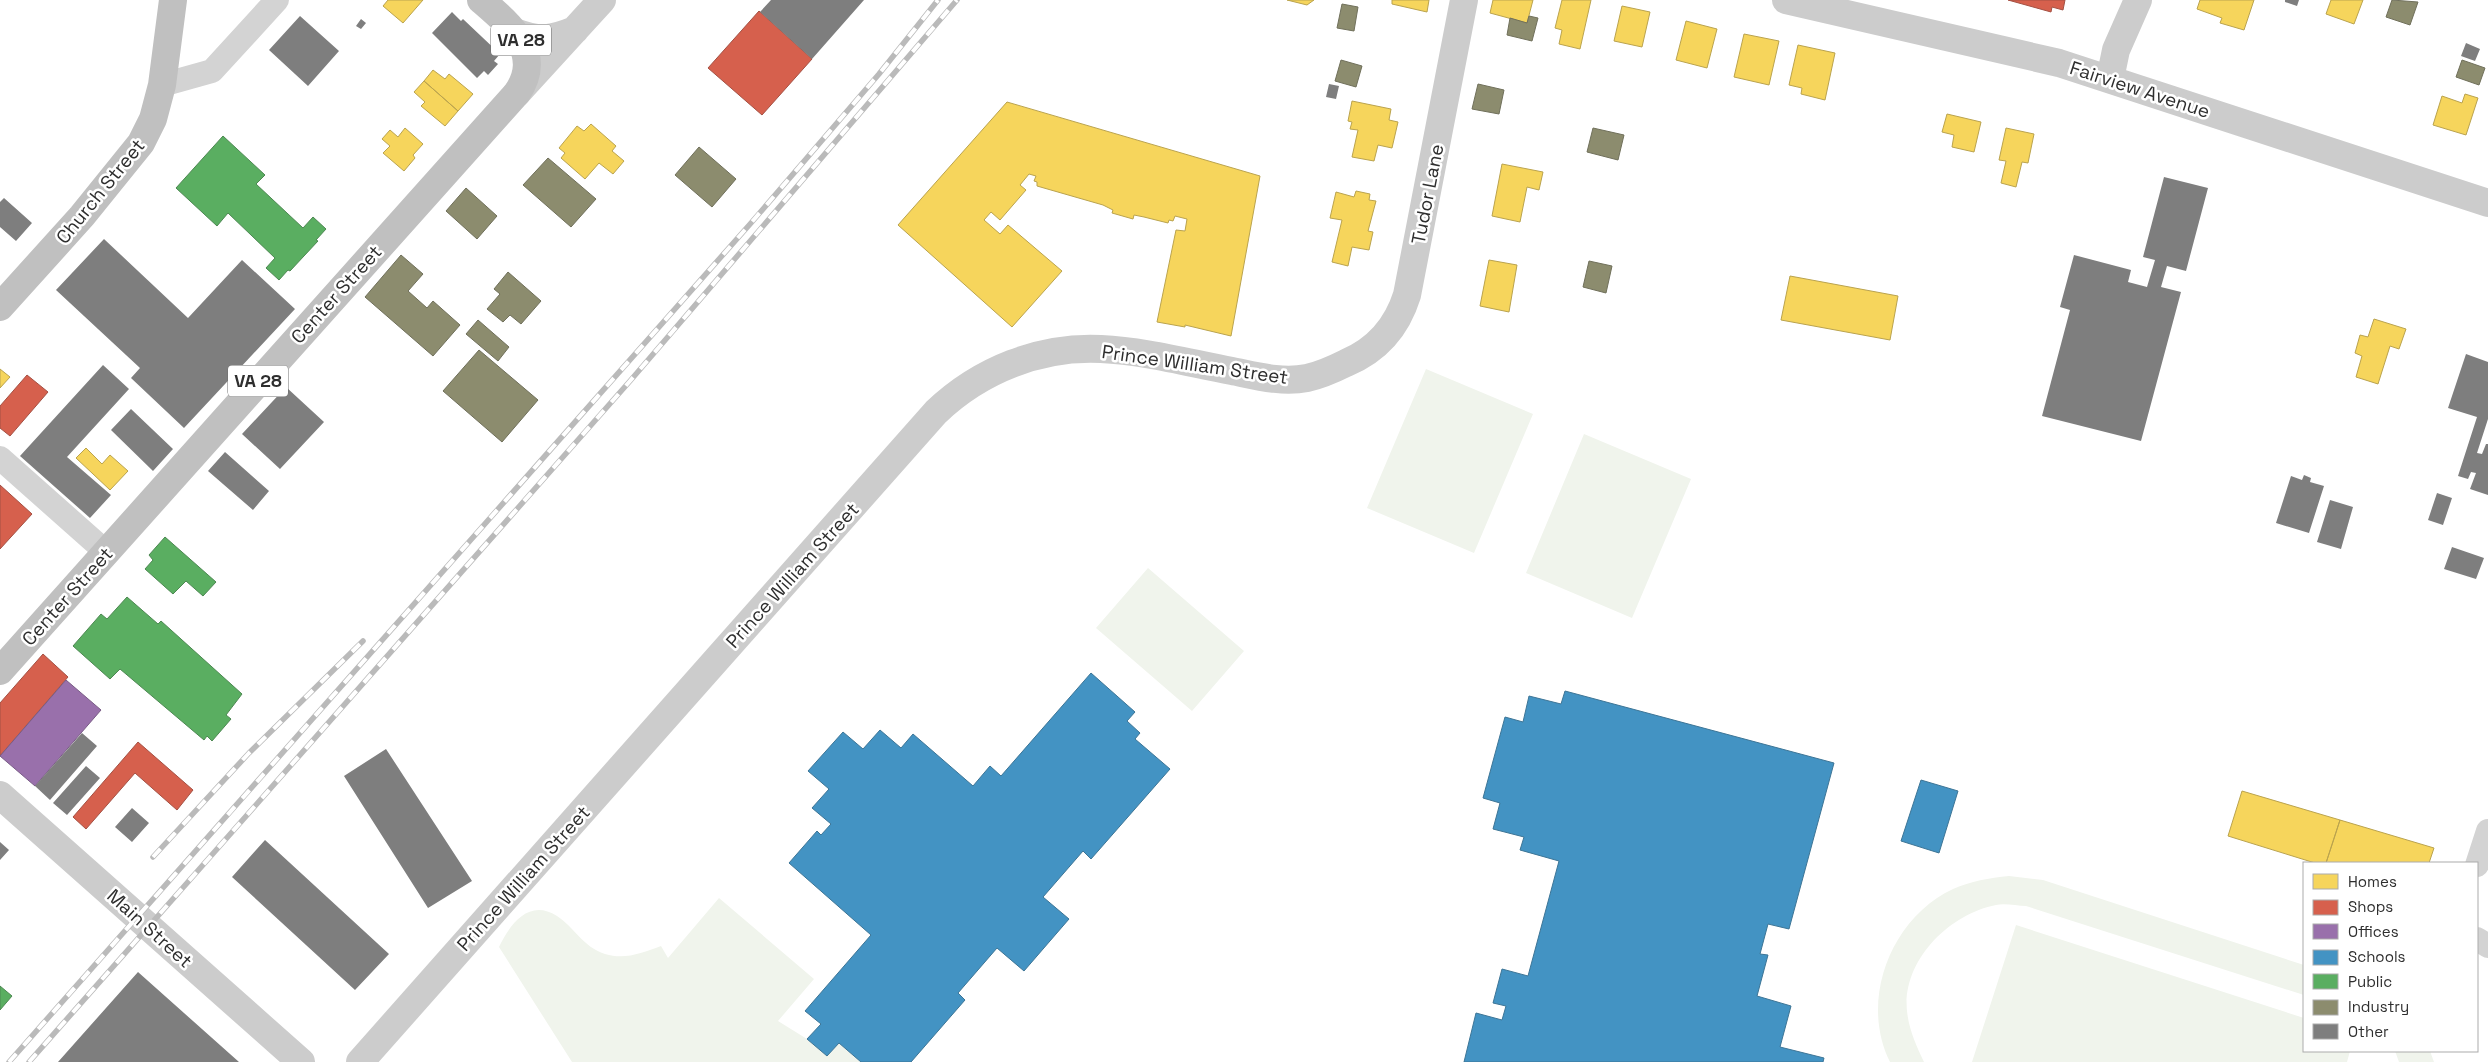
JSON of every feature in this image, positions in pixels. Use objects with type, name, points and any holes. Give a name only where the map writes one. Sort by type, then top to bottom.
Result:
[{"type":"highway","name":"Church Street","points":[[0,307],[82,216],[141,144],[153,119],[162,85],[173,0]]},
{"type":"highway","name":"VA 28","points":[[481,0],[515,32],[524,48],[527,69],[525,81],[517,93]]},
{"type":"highway","name":"Center Street","points":[[0,671],[517,93]]},
{"type":"street","points":[[162,85],[212,71],[277,0]]},
{"type":"street","name":"Center Street","points":[[517,93],[602,0]]},
{"type":"street","name":"Tudor Lane","points":[[1347,363],[1369,351],[1383,339],[1402,313],[1464,0]]},
{"type":"street","name":"Fairview Avenue","points":[[1786,0],[2059,63],[2488,203]]},
{"type":"street","points":[[2110,80],[2116,50],[2138,0]]},
{"type":"street","name":"Center Street","points":[[515,32],[529,37],[547,39],[556,38],[575,30]]},
{"type":"street","name":"Prince William Street","points":[[360,1062],[917,434],[956,393],[986,374],[1030,357],[1075,350],[1102,349],[1144,354],[1273,379],[1290,380],[1322,374],[1347,363]]},
{"type":"street","points":[[0,458],[106,552]]},
{"type":"street","name":"Main Street","points":[[0,794],[301,1062]]},
{"type":"street","points":[[2478,862],[2488,831]]},
{"type":"shaded area","points":[[1426,369],[1533,414],[1474,553],[1367,508]]},
{"type":"shaded area","points":[[1584,434],[1691,479],[1632,618],[1526,573]]},
{"type":"shaded area","points":[[1148,568],[1244,651],[1192,711],[1096,628]]},
{"type":"shaded area","points":[[2009,876],[2043,880],[2303,965],[2303,995],[2026,906],[1996,905],[1978,910],[1946,929],[1921,958],[1912,975],[1907,992],[1907,1011],[1911,1031],[1924,1062],[1890,1062],[1881,1038],[1878,1013],[1880,988],[1887,963],[1898,940],[1913,920],[1931,902],[1953,889],[1980,880]]},
{"type":"shaded area","points":[[719,898],[814,979],[778,1021],[807,1039],[827,1056],[839,1043],[861,1062],[572,1062],[499,947],[515,922],[529,912],[538,910],[547,911],[557,916],[591,947],[605,954],[626,956],[661,946],[668,958]]},
{"type":"shaded area","points":[[2016,925],[2303,1018],[2303,1052],[2350,1052],[2347,1062],[1972,1062]]},
{"type":"shaded area","points":[[2395,1052],[2430,1052],[2434,1062],[2399,1062]]},
{"type":"building: Homes","points":[[388,0],[423,0],[403,23],[383,6]]},
{"type":"building: Homes","points":[[1287,0],[1314,0],[1307,5]]},
{"type":"building: Homes","points":[[1392,0],[1429,0],[1427,12],[1392,4]]},
{"type":"building: Homes","points":[[1493,0],[1533,0],[1527,23],[1490,13]]},
{"type":"building: Homes","points":[[1562,0],[1591,0],[1580,49],[1559,44],[1562,30],[1555,28]]},
{"type":"building: Homes","points":[[2200,0],[2254,0],[2244,30],[2220,23],[2222,18],[2197,9]]},
{"type":"building: Homes","points":[[2331,0],[2363,0],[2354,24],[2326,14]]},
{"type":"building: Homes","points":[[1622,6],[1650,12],[1642,47],[1614,41]]},
{"type":"building: Homes","points":[[1686,21],[1717,29],[1707,68],[1676,60]]},
{"type":"building: Homes","points":[[1744,34],[1779,41],[1769,85],[1734,77]]},
{"type":"building: Homes","points":[[1798,45],[1835,53],[1825,100],[1801,94],[1802,88],[1789,85]]},
{"type":"building: Homes","points":[[433,70],[445,79],[449,74],[473,94],[458,111],[424,81]]},
{"type":"building: Homes","points":[[424,81],[458,111],[445,126],[421,106],[425,102],[414,92]]},
{"type":"building: Homes","points":[[2465,94],[2478,98],[2466,135],[2433,125],[2442,96],[2462,103]]},
{"type":"building: Homes","points":[[1352,101],[1391,109],[1389,120],[1398,122],[1392,148],[1378,145],[1374,161],[1352,157],[1358,130],[1350,129],[1352,122],[1348,121]]},
{"type":"building: Homes","points":[[1007,102],[1260,176],[1231,336],[1185,325],[1185,327],[1157,322],[1176,230],[1185,231],[1187,219],[1175,216],[1173,221],[1169,220],[1168,223],[1134,215],[1133,219],[1112,213],[1113,210],[1103,205],[1037,186],[1037,182],[1034,181],[1036,176],[1029,174],[1020,185],[1026,190],[1000,220],[991,212],[984,220],[1000,234],[1008,225],[1062,271],[1012,327],[898,225]]},
{"type":"building: Homes","points":[[1947,114],[1981,122],[1974,152],[1952,147],[1954,135],[1942,132]]},
{"type":"building: Homes","points":[[591,124],[616,146],[612,151],[624,161],[613,174],[599,163],[585,179],[561,158],[565,153],[559,148],[577,126],[584,131]]},
{"type":"building: Homes","points":[[405,128],[423,144],[413,155],[415,158],[404,171],[383,153],[390,146],[382,139],[390,130],[398,137]]},
{"type":"building: Homes","points":[[2006,128],[2034,134],[2028,163],[2022,162],[2016,187],[2001,183],[2006,161],[1999,160]]},
{"type":"building: Homes","points":[[1502,164],[1543,172],[1539,190],[1527,187],[1520,222],[1492,216]]},
{"type":"building: Homes","points":[[1356,191],[1370,194],[1369,200],[1376,201],[1368,231],[1373,232],[1369,250],[1352,247],[1348,266],[1332,262],[1342,220],[1330,218],[1336,192],[1354,197]]},
{"type":"building: Homes","points":[[1489,260],[1517,265],[1509,312],[1480,306]]},
{"type":"building: Homes","points":[[1790,276],[1898,296],[1890,340],[1781,320]]},
{"type":"building: Homes","points":[[2374,319],[2406,329],[2399,349],[2390,346],[2378,384],[2356,377],[2362,356],[2355,353],[2360,335],[2368,337]]},
{"type":"building: Homes","points":[[0,369],[10,377],[0,388]]},
{"type":"building: Homes","points":[[86,448],[102,464],[110,455],[128,471],[110,490],[76,458]]},
{"type":"building: Homes","points":[[2242,791],[2340,820],[2326,862],[2312,862],[2228,836]]},
{"type":"building: Homes","points":[[2340,820],[2434,848],[2429,862],[2326,862]]},
{"type":"building: Shops","points":[[2008,0],[2065,0],[2063,10],[2052,7],[2051,12]]},
{"type":"building: Shops","points":[[759,11],[812,59],[762,115],[708,68]]},
{"type":"building: Shops","points":[[27,375],[48,392],[10,436],[0,428],[0,406]]},
{"type":"building: Shops","points":[[0,485],[32,514],[0,549]]},
{"type":"building: Shops","points":[[43,654],[68,677],[0,756],[0,703]]},
{"type":"building: Shops","points":[[138,742],[193,790],[177,810],[135,773],[86,829],[73,817]]},
{"type":"building: Offices","points":[[66,680],[101,710],[35,786],[0,756]]},
{"type":"building: Schools","points":[[1091,673],[1135,712],[1127,721],[1140,733],[1135,739],[1170,769],[1091,859],[1083,851],[1043,897],[1069,919],[1024,971],[997,948],[958,993],[965,1000],[911,1062],[861,1062],[839,1043],[827,1056],[807,1039],[821,1024],[805,1011],[871,935],[789,863],[817,831],[821,835],[831,824],[812,808],[829,789],[808,771],[843,732],[863,749],[880,730],[901,748],[913,734],[973,786],[990,766],[1001,776]]},
{"type":"building: Schools","points":[[1565,691],[1834,763],[1789,929],[1768,924],[1760,954],[1768,955],[1757,996],[1791,1006],[1780,1047],[1824,1058],[1823,1062],[1464,1062],[1476,1013],[1502,1020],[1506,1006],[1493,1003],[1502,969],[1528,976],[1559,861],[1520,850],[1524,837],[1493,829],[1500,803],[1483,798],[1505,717],[1523,722],[1529,696],[1561,704]]},
{"type":"building: Schools","points":[[1921,780],[1958,791],[1939,853],[1901,841]]},
{"type":"building: Public","points":[[223,136],[265,175],[256,184],[303,228],[313,217],[326,229],[316,240],[318,241],[279,280],[266,268],[275,258],[228,213],[217,226],[176,188]]},
{"type":"building: Public","points":[[165,537],[216,582],[203,596],[186,581],[173,594],[145,569],[153,560],[149,555]]},
{"type":"building: Public","points":[[127,597],[158,624],[161,621],[242,694],[226,715],[231,719],[212,741],[207,736],[204,740],[120,669],[110,679],[73,646],[101,614],[107,619]]},
{"type":"building: Public","points":[[0,986],[12,996],[0,1010]]},
{"type":"building: Industry","points":[[2392,0],[2418,2],[2410,25],[2386,17]]},
{"type":"building: Industry","points":[[1342,4],[1358,7],[1354,31],[1337,28]]},
{"type":"building: Industry","points":[[1529,16],[1538,18],[1532,41],[1507,35],[1510,18],[1527,23]]},
{"type":"building: Industry","points":[[1341,60],[1362,66],[1356,87],[1335,81]]},
{"type":"building: Industry","points":[[2462,60],[2485,68],[2479,85],[2456,77]]},
{"type":"building: Industry","points":[[1478,84],[1504,90],[1499,114],[1472,109]]},
{"type":"building: Industry","points":[[1593,128],[1624,135],[1618,160],[1587,152]]},
{"type":"building: Industry","points":[[699,147],[736,179],[712,207],[675,175]]},
{"type":"building: Industry","points":[[548,158],[596,199],[571,227],[523,185]]},
{"type":"building: Industry","points":[[466,188],[497,216],[477,239],[446,211]]},
{"type":"building: Industry","points":[[401,255],[423,274],[408,291],[427,308],[433,301],[460,325],[433,356],[365,297]]},
{"type":"building: Industry","points":[[1589,261],[1612,266],[1606,293],[1583,287]]},
{"type":"building: Industry","points":[[508,272],[541,301],[521,324],[510,315],[503,322],[487,309],[500,294],[494,289]]},
{"type":"building: Industry","points":[[478,320],[509,347],[498,361],[466,334]]},
{"type":"building: Industry","points":[[479,350],[538,400],[502,442],[443,391]]},
{"type":"building: Other","points":[[771,0],[864,0],[812,59],[760,12]]},
{"type":"building: Other","points":[[2285,0],[2299,0],[2297,6],[2285,2]]},
{"type":"building: Other","points":[[452,12],[461,21],[463,19],[500,54],[494,61],[498,64],[488,75],[484,71],[477,78],[432,33]]},
{"type":"building: Other","points":[[300,16],[339,51],[308,86],[269,50]]},
{"type":"building: Other","points":[[361,19],[366,23],[361,29],[356,26]]},
{"type":"building: Other","points":[[2466,43],[2480,49],[2475,61],[2461,56]]},
{"type":"building: Other","points":[[1329,84],[1339,86],[1336,99],[1326,97]]},
{"type":"building: Other","points":[[2164,177],[2208,188],[2186,271],[2167,266],[2161,287],[2181,292],[2141,441],[2042,416],[2070,310],[2060,307],[2074,255],[2131,270],[2128,282],[2147,287],[2155,260],[2143,257]]},
{"type":"building: Other","points":[[4,198],[32,223],[16,241],[0,227],[0,202]]},
{"type":"building: Other","points":[[104,239],[188,318],[242,260],[295,309],[184,428],[131,378],[140,368],[56,290]]},
{"type":"building: Other","points":[[2466,354],[2488,362],[2488,419],[2477,453],[2482,454],[2486,444],[2488,444],[2488,495],[2470,489],[2476,473],[2471,472],[2468,479],[2458,476],[2477,417],[2448,408]]},
{"type":"building: Other","points":[[103,365],[129,389],[67,457],[111,495],[90,518],[20,456]]},
{"type":"building: Other","points":[[286,387],[324,422],[280,469],[242,434]]},
{"type":"building: Other","points":[[131,409],[173,449],[153,471],[111,430]]},
{"type":"building: Other","points":[[225,452],[269,491],[253,510],[208,471]]},
{"type":"building: Other","points":[[2304,475],[2311,478],[2310,482],[2324,486],[2309,533],[2276,523],[2291,476],[2302,480]]},
{"type":"building: Other","points":[[2437,493],[2452,498],[2443,525],[2428,520]]},
{"type":"building: Other","points":[[2330,500],[2353,507],[2341,549],[2317,542]]},
{"type":"building: Other","points":[[2452,547],[2484,558],[2476,579],[2444,569]]},
{"type":"building: Other","points":[[82,733],[97,746],[50,800],[35,786]]},
{"type":"building: Other","points":[[386,749],[472,881],[428,908],[344,776]]},
{"type":"building: Other","points":[[86,766],[100,778],[67,815],[53,803]]},
{"type":"building: Other","points":[[132,808],[149,823],[132,842],[115,827]]},
{"type":"building: Other","points":[[265,840],[389,954],[355,990],[232,877]]},
{"type":"building: Other","points":[[0,842],[9,850],[0,860]]},
{"type":"building: Other","points":[[138,972],[239,1062],[58,1062]]},
{"type":"railway","points":[[9,1062],[751,223],[879,74],[938,0]]},
{"type":"railway","points":[[29,1062],[630,381],[957,0]]},
{"type":"railway","points":[[153,857],[249,753],[363,641]]}]
